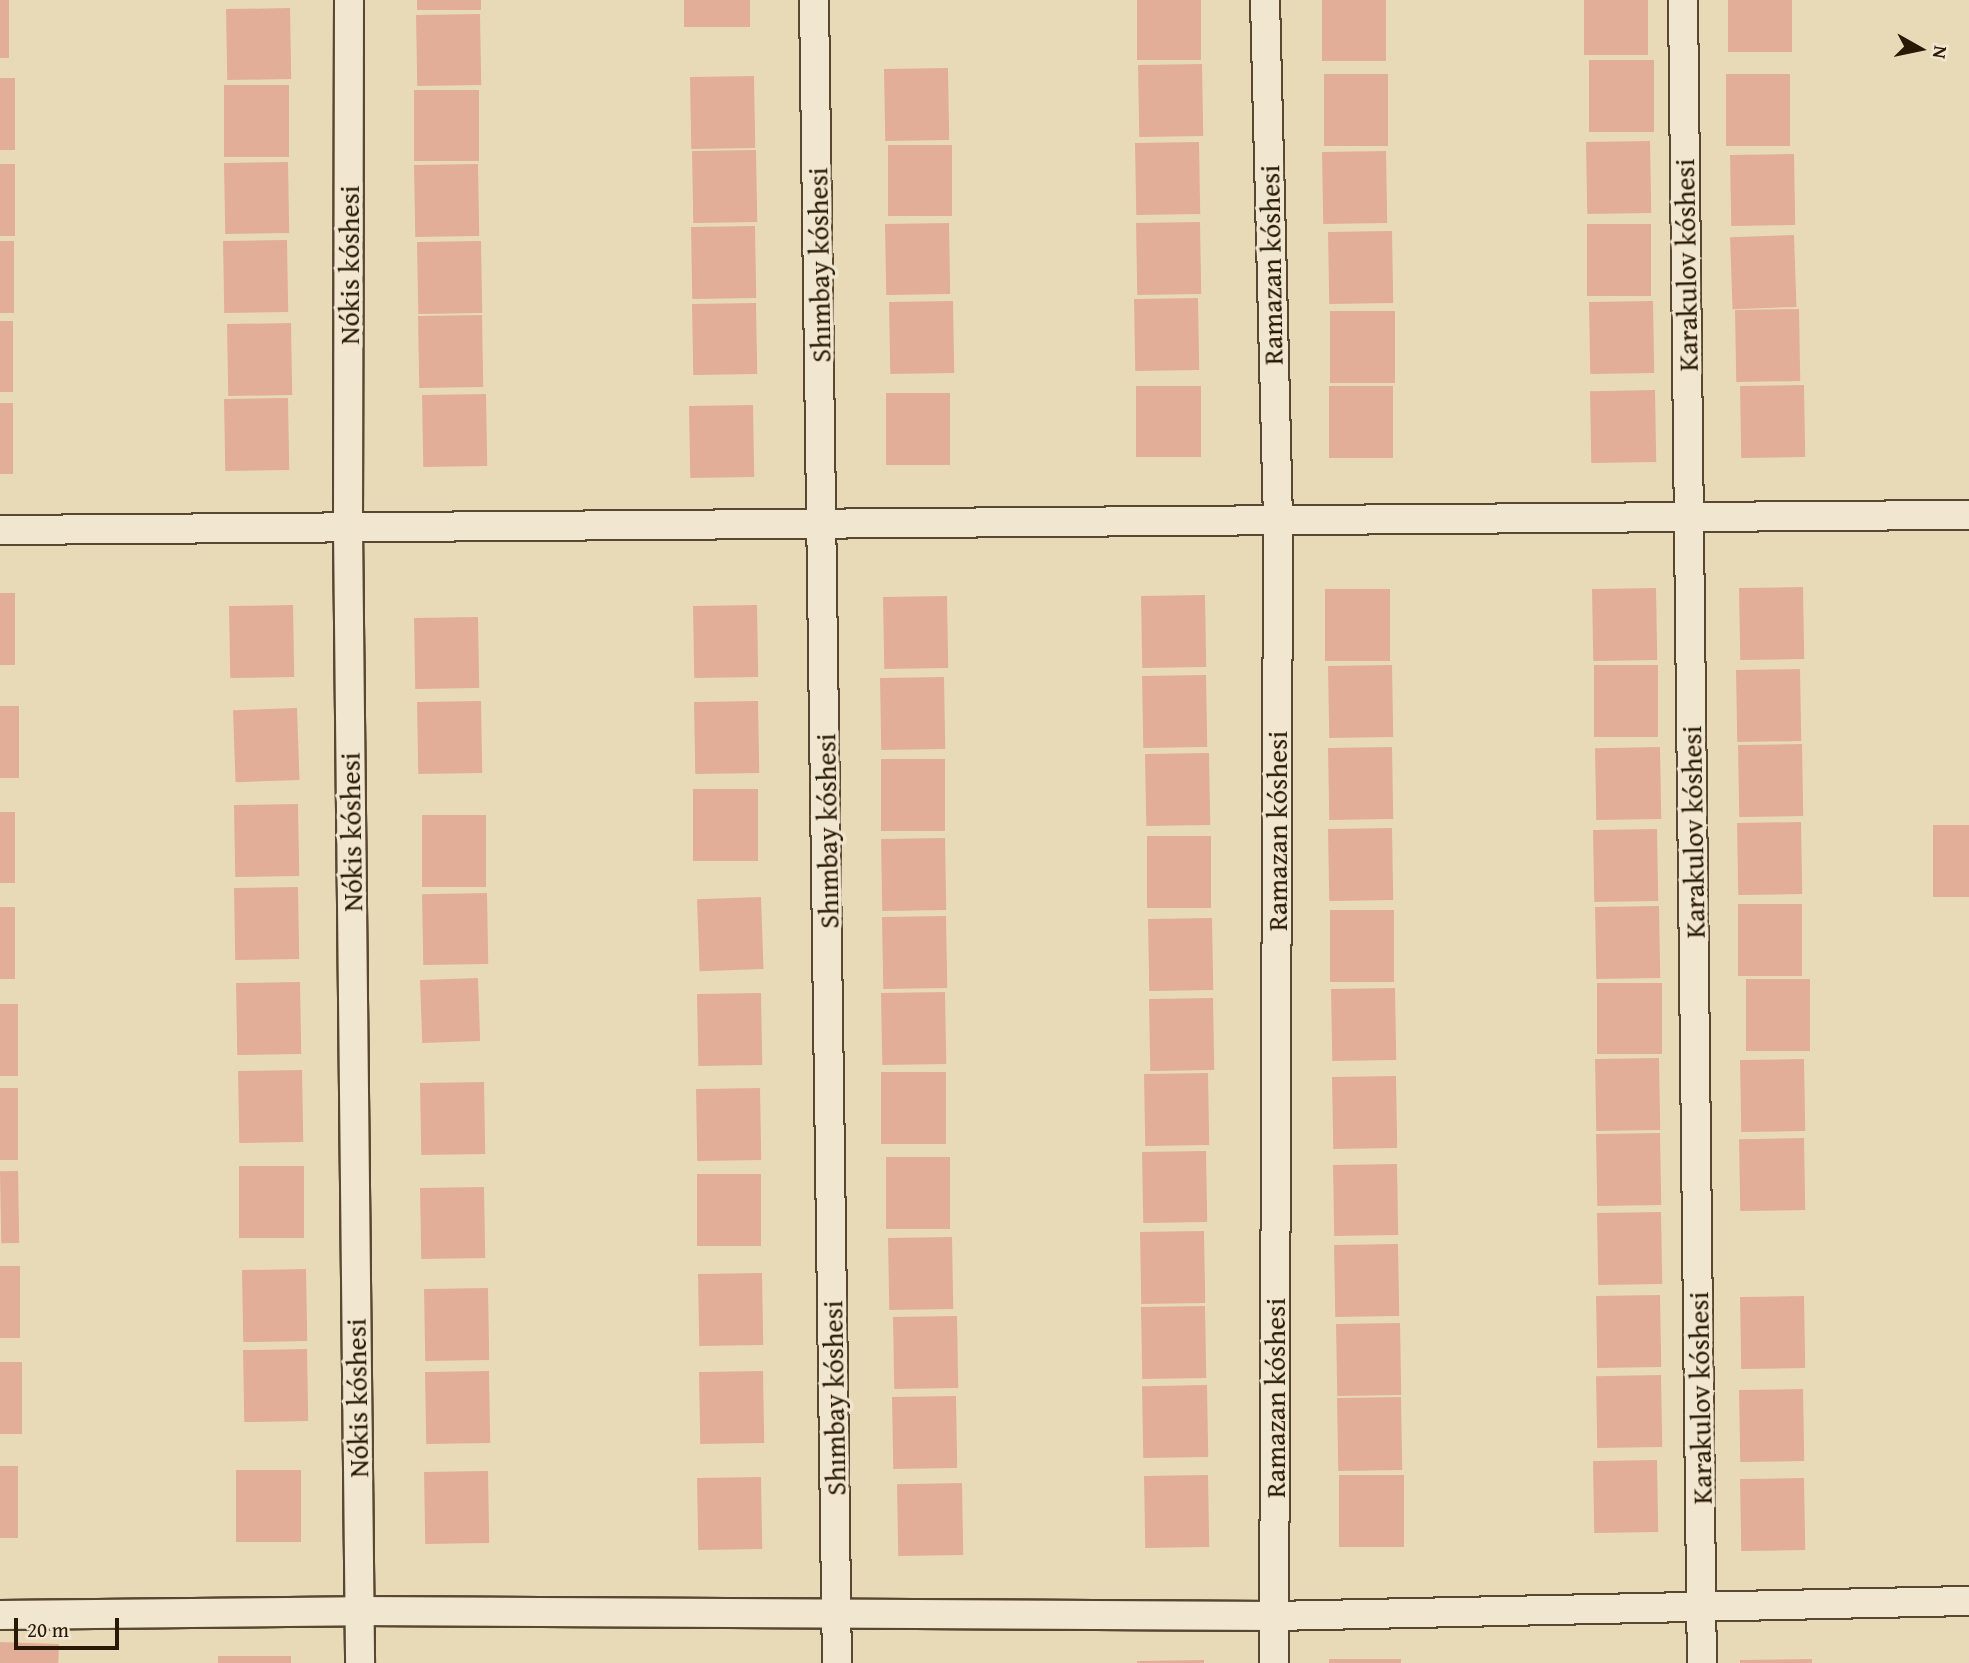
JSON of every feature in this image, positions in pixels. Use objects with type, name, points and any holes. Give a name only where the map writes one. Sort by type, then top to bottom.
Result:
[{"type":"street","name":"Nókis kóshesi","points":[[349,0],[348,528],[360,1663]]},
{"type":"street","name":"Shımbay kóshesi","points":[[814,0],[837,1663]]},
{"type":"street","name":"Ramazan kóshesi","points":[[1265,0],[1278,521],[1274,1663]]},
{"type":"street","name":"Karakulov kóshesi","points":[[1683,0],[1702,1663]]},
{"type":"street","points":[[0,530],[1969,515]]},
{"type":"street","points":[[0,1615],[359,1611],[1274,1616],[1969,1601]]},
{"type":"building","points":[[0,0],[9,0],[9,58],[0,58]]},
{"type":"building","points":[[417,0],[481,0],[481,10],[417,10]]},
{"type":"building","points":[[684,0],[750,0],[750,27],[684,27]]},
{"type":"building","points":[[1137,0],[1201,0],[1201,60],[1137,60]]},
{"type":"building","points":[[1322,0],[1386,0],[1386,61],[1322,61]]},
{"type":"building","points":[[1584,0],[1648,0],[1648,55],[1584,55]]},
{"type":"building","points":[[1728,0],[1792,0],[1792,52],[1728,52]]},
{"type":"building","points":[[290,8],[291,79],[227,80],[226,9]]},
{"type":"building","points":[[480,14],[481,85],[417,86],[416,15]]},
{"type":"building","points":[[1589,60],[1654,60],[1654,132],[1589,132]]},
{"type":"building","points":[[1202,64],[1203,136],[1139,137],[1138,65]]},
{"type":"building","points":[[948,68],[949,140],[885,141],[884,69]]},
{"type":"building","points":[[1324,74],[1388,74],[1388,146],[1324,146]]},
{"type":"building","points":[[1726,74],[1790,74],[1790,146],[1726,146]]},
{"type":"building","points":[[754,76],[755,148],[691,149],[690,77]]},
{"type":"building","points":[[0,78],[15,78],[15,150],[0,150]]},
{"type":"building","points":[[224,85],[289,85],[289,157],[224,157]]},
{"type":"building","points":[[414,90],[479,90],[479,161],[414,161]]},
{"type":"building","points":[[1650,141],[1651,213],[1587,214],[1586,142]]},
{"type":"building","points":[[1199,142],[1200,214],[1136,215],[1135,143]]},
{"type":"building","points":[[888,145],[952,145],[952,216],[888,216]]},
{"type":"building","points":[[756,150],[757,222],[693,223],[692,151]]},
{"type":"building","points":[[1386,151],[1387,223],[1323,224],[1322,152]]},
{"type":"building","points":[[1794,154],[1795,225],[1731,226],[1730,155]]},
{"type":"building","points":[[288,162],[289,233],[225,234],[224,163]]},
{"type":"building","points":[[0,164],[15,164],[15,236],[0,236]]},
{"type":"building","points":[[478,164],[479,236],[415,237],[414,165]]},
{"type":"building","points":[[1200,222],[1201,294],[1137,295],[1136,223]]},
{"type":"building","points":[[949,223],[950,294],[886,295],[885,224]]},
{"type":"building","points":[[1587,224],[1651,224],[1651,296],[1587,296]]},
{"type":"building","points":[[755,226],[756,298],[692,299],[691,227]]},
{"type":"building","points":[[1392,231],[1393,303],[1329,304],[1328,232]]},
{"type":"building","points":[[1794,235],[1797,307],[1733,309],[1730,237]]},
{"type":"building","points":[[287,240],[288,312],[224,313],[223,241]]},
{"type":"building","points":[[0,241],[14,241],[14,313],[0,313]]},
{"type":"building","points":[[481,241],[482,313],[418,314],[417,242]]},
{"type":"building","points":[[1198,298],[1199,370],[1135,371],[1134,299]]},
{"type":"building","points":[[953,301],[954,373],[890,374],[889,302]]},
{"type":"building","points":[[1653,301],[1654,373],[1590,374],[1589,302]]},
{"type":"building","points":[[756,303],[757,374],[693,375],[692,304]]},
{"type":"building","points":[[1799,309],[1800,381],[1736,382],[1735,310]]},
{"type":"building","points":[[1330,311],[1395,311],[1395,383],[1330,383]]},
{"type":"building","points":[[482,315],[483,387],[419,388],[418,316]]},
{"type":"building","points":[[0,321],[13,321],[13,392],[0,392]]},
{"type":"building","points":[[291,323],[292,395],[228,396],[227,324]]},
{"type":"building","points":[[1804,385],[1805,457],[1741,458],[1740,386]]},
{"type":"building","points":[[1136,386],[1201,386],[1201,457],[1136,457]]},
{"type":"building","points":[[1329,386],[1393,386],[1393,458],[1329,458]]},
{"type":"building","points":[[1655,390],[1656,462],[1591,463],[1590,391]]},
{"type":"building","points":[[886,393],[950,393],[950,465],[886,465]]},
{"type":"building","points":[[486,394],[487,466],[423,467],[422,395]]},
{"type":"building","points":[[288,398],[289,470],[225,471],[224,399]]},
{"type":"building","points":[[0,403],[13,403],[13,474],[0,474]]},
{"type":"building","points":[[753,405],[754,477],[690,478],[689,406]]},
{"type":"building","points":[[1803,587],[1804,659],[1740,660],[1739,588]]},
{"type":"building","points":[[1656,588],[1657,660],[1593,661],[1592,589]]},
{"type":"building","points":[[1325,589],[1390,589],[1390,661],[1325,661]]},
{"type":"building","points":[[0,593],[15,593],[15,665],[0,665]]},
{"type":"building","points":[[1205,595],[1206,667],[1142,668],[1141,596]]},
{"type":"building","points":[[947,596],[948,668],[884,669],[883,597]]},
{"type":"building","points":[[293,605],[294,677],[230,678],[229,606]]},
{"type":"building","points":[[757,605],[758,677],[694,678],[693,606]]},
{"type":"building","points":[[478,617],[479,688],[415,689],[414,618]]},
{"type":"building","points":[[1392,665],[1393,737],[1329,738],[1328,666]]},
{"type":"building","points":[[1594,665],[1658,665],[1658,737],[1594,737]]},
{"type":"building","points":[[1800,669],[1801,741],[1737,742],[1736,670]]},
{"type":"building","points":[[1206,675],[1207,747],[1143,748],[1142,676]]},
{"type":"building","points":[[944,677],[945,749],[881,750],[880,678]]},
{"type":"building","points":[[481,701],[482,773],[418,774],[417,702]]},
{"type":"building","points":[[758,701],[759,773],[695,774],[694,702]]},
{"type":"building","points":[[0,706],[19,706],[19,778],[0,778]]},
{"type":"building","points":[[297,708],[300,780],[236,782],[233,710]]},
{"type":"building","points":[[1802,744],[1803,816],[1739,817],[1738,745]]},
{"type":"building","points":[[1392,747],[1393,819],[1329,820],[1328,748]]},
{"type":"building","points":[[1660,747],[1661,819],[1596,820],[1595,748]]},
{"type":"building","points":[[1209,753],[1210,825],[1146,826],[1145,754]]},
{"type":"building","points":[[881,759],[945,759],[945,831],[881,831]]},
{"type":"building","points":[[693,789],[758,789],[758,861],[693,861]]},
{"type":"building","points":[[298,804],[299,876],[235,877],[234,805]]},
{"type":"building","points":[[0,812],[15,812],[15,883],[0,883]]},
{"type":"building","points":[[422,815],[486,815],[486,887],[422,887]]},
{"type":"building","points":[[1801,822],[1802,894],[1738,895],[1737,823]]},
{"type":"building","points":[[1933,825],[1969,825],[1969,897],[1933,897]]},
{"type":"building","points":[[1392,828],[1393,900],[1329,901],[1328,829]]},
{"type":"building","points":[[1657,829],[1658,901],[1594,902],[1593,830]]},
{"type":"building","points":[[1147,836],[1211,836],[1211,908],[1147,908]]},
{"type":"building","points":[[945,838],[946,910],[882,911],[881,839]]},
{"type":"building","points":[[298,887],[299,959],[235,960],[234,888]]},
{"type":"building","points":[[487,893],[488,964],[423,965],[422,894]]},
{"type":"building","points":[[761,897],[764,969],[700,971],[697,899]]},
{"type":"building","points":[[1738,904],[1802,904],[1802,976],[1738,976]]},
{"type":"building","points":[[1659,906],[1660,978],[1596,979],[1595,907]]},
{"type":"building","points":[[0,907],[15,907],[15,979],[0,979]]},
{"type":"building","points":[[1330,910],[1394,910],[1394,982],[1330,982]]},
{"type":"building","points":[[946,916],[947,988],[883,989],[882,917]]},
{"type":"building","points":[[1212,918],[1213,990],[1149,991],[1148,919]]},
{"type":"building","points":[[478,978],[480,1041],[422,1043],[420,980]]},
{"type":"building","points":[[1746,979],[1810,979],[1810,1051],[1746,1051]]},
{"type":"building","points":[[300,982],[301,1054],[237,1055],[236,983]]},
{"type":"building","points":[[1597,983],[1662,983],[1662,1054],[1597,1054]]},
{"type":"building","points":[[1395,988],[1396,1060],[1332,1061],[1331,989]]},
{"type":"building","points":[[945,992],[946,1064],[882,1065],[881,993]]},
{"type":"building","points":[[761,993],[762,1065],[698,1066],[697,994]]},
{"type":"building","points":[[1213,998],[1214,1070],[1150,1071],[1149,999]]},
{"type":"building","points":[[0,1004],[18,1004],[18,1076],[0,1076]]},
{"type":"building","points":[[1659,1058],[1660,1130],[1596,1131],[1595,1059]]},
{"type":"building","points":[[1804,1059],[1805,1131],[1741,1132],[1740,1060]]},
{"type":"building","points":[[302,1070],[303,1142],[239,1143],[238,1071]]},
{"type":"building","points":[[881,1072],[946,1072],[946,1144],[881,1144]]},
{"type":"building","points":[[1208,1073],[1209,1145],[1145,1146],[1144,1074]]},
{"type":"building","points":[[1396,1076],[1397,1148],[1333,1149],[1332,1077]]},
{"type":"building","points":[[484,1082],[485,1154],[421,1155],[420,1083]]},
{"type":"building","points":[[0,1088],[18,1088],[18,1160],[0,1160]]},
{"type":"building","points":[[760,1088],[761,1160],[697,1161],[696,1089]]},
{"type":"building","points":[[1660,1133],[1661,1205],[1597,1206],[1596,1134]]},
{"type":"building","points":[[1804,1138],[1805,1210],[1740,1211],[1739,1139]]},
{"type":"building","points":[[1206,1151],[1207,1222],[1143,1223],[1142,1152]]},
{"type":"building","points":[[886,1157],[950,1157],[950,1229],[886,1229]]},
{"type":"building","points":[[1397,1164],[1398,1235],[1334,1236],[1333,1165]]},
{"type":"building","points":[[239,1166],[304,1166],[304,1238],[239,1238]]},
{"type":"building","points":[[0,1171],[18,1171],[19,1243],[1,1243]]},
{"type":"building","points":[[697,1174],[761,1174],[761,1246],[697,1246]]},
{"type":"building","points":[[484,1187],[485,1258],[421,1259],[420,1188]]},
{"type":"building","points":[[1661,1212],[1662,1284],[1598,1285],[1597,1213]]},
{"type":"building","points":[[1204,1231],[1205,1303],[1141,1304],[1140,1232]]},
{"type":"building","points":[[952,1237],[953,1309],[889,1310],[888,1238]]},
{"type":"building","points":[[1398,1244],[1399,1316],[1335,1317],[1334,1245]]},
{"type":"building","points":[[0,1266],[20,1266],[20,1338],[0,1338]]},
{"type":"building","points":[[306,1269],[307,1341],[243,1342],[242,1270]]},
{"type":"building","points":[[762,1273],[763,1345],[699,1346],[698,1274]]},
{"type":"building","points":[[488,1288],[489,1360],[425,1361],[424,1289]]},
{"type":"building","points":[[1660,1295],[1661,1367],[1597,1368],[1596,1296]]},
{"type":"building","points":[[1804,1296],[1805,1368],[1741,1369],[1740,1297]]},
{"type":"building","points":[[1205,1306],[1206,1378],[1142,1379],[1141,1307]]},
{"type":"building","points":[[957,1316],[958,1388],[894,1389],[893,1317]]},
{"type":"building","points":[[1400,1323],[1401,1395],[1337,1396],[1336,1324]]},
{"type":"building","points":[[307,1349],[308,1421],[244,1422],[243,1350]]},
{"type":"building","points":[[0,1362],[22,1362],[22,1434],[0,1434]]},
{"type":"building","points":[[489,1371],[490,1443],[426,1444],[425,1372]]},
{"type":"building","points":[[763,1371],[764,1443],[700,1444],[699,1372]]},
{"type":"building","points":[[1661,1375],[1662,1447],[1597,1448],[1596,1376]]},
{"type":"building","points":[[1207,1385],[1208,1457],[1143,1458],[1142,1386]]},
{"type":"building","points":[[1803,1389],[1804,1461],[1740,1462],[1739,1390]]},
{"type":"building","points":[[956,1396],[957,1468],[893,1469],[892,1397]]},
{"type":"building","points":[[1401,1397],[1402,1470],[1338,1471],[1337,1398]]},
{"type":"building","points":[[1657,1460],[1658,1532],[1594,1533],[1593,1461]]},
{"type":"building","points":[[0,1466],[18,1466],[18,1538],[0,1538]]},
{"type":"building","points":[[236,1470],[301,1470],[301,1542],[236,1542]]},
{"type":"building","points":[[488,1471],[489,1543],[425,1544],[424,1472]]},
{"type":"building","points":[[1208,1475],[1209,1547],[1145,1548],[1144,1476]]},
{"type":"building","points":[[1339,1475],[1404,1475],[1404,1547],[1339,1547]]},
{"type":"building","points":[[761,1477],[762,1549],[698,1550],[697,1478]]},
{"type":"building","points":[[1804,1478],[1805,1550],[1741,1551],[1740,1479]]},
{"type":"building","points":[[962,1483],[963,1555],[898,1556],[897,1484]]},
{"type":"building","points":[[0,1642],[59,1644],[58,1663],[0,1663]]},
{"type":"building","points":[[218,1656],[291,1656],[291,1663],[218,1663]]},
{"type":"building","points":[[1329,1659],[1401,1659],[1401,1663],[1329,1663]]},
{"type":"building","points":[[1812,1659],[1812,1663],[1740,1663],[1740,1660]]},
{"type":"building","points":[[1204,1660],[1204,1663],[1137,1663],[1137,1661]]}]
